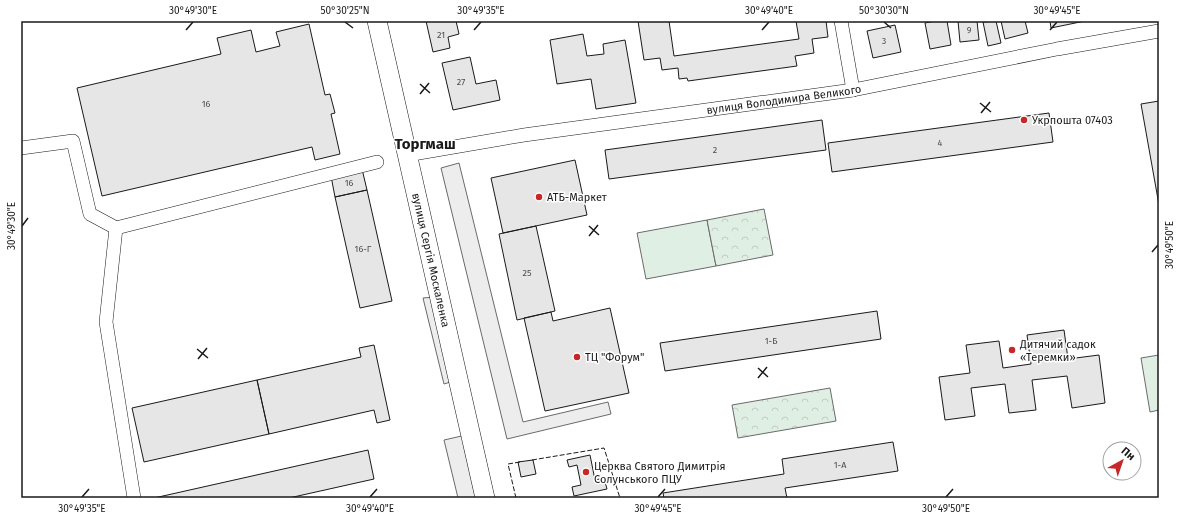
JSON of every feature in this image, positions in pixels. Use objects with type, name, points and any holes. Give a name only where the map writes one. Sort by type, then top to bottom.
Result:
[{"type":"main road","name":"вулиця Сергія Москаленка","points":[[377,21],[486,498]]},
{"type":"street","points":[[842,21],[853,90]]},
{"type":"street","name":"вулиця Володимира Великого","points":[[407,155],[524,135],[853,90],[1057,49],[1159,31]]},
{"type":"street","points":[[21,148],[73,140],[90,214],[116,228],[377,162]]},
{"type":"street","points":[[116,228],[106,322],[134,498]]},
{"type":"green space","points":[[764,209],[773,255],[716,266],[707,220]]},
{"type":"green space","points":[[707,220],[716,266],[646,279],[637,233]]},
{"type":"green space","points":[[1159,355],[1159,410],[1150,412],[1141,358]]},
{"type":"green space","points":[[830,388],[836,421],[738,438],[732,405]]},
{"type":"shaded area","points":[[459,163],[523,422],[608,402],[611,414],[507,439],[441,168]]},
{"type":"shaded area","points":[[434,297],[457,380],[444,384],[423,298]]},
{"type":"shaded area","points":[[466,435],[481,498],[458,498],[444,440]]},
{"type":"building","points":[[426,21],[456,21],[459,34],[448,37],[450,48],[433,52]]},
{"type":"building","points":[[638,21],[669,21],[674,56],[799,39],[796,21],[826,21],[828,37],[812,39],[814,53],[795,56],[797,66],[688,81],[687,78],[679,79],[678,68],[662,70],[660,58],[644,60]]},
{"type":"building","points":[[947,21],[951,45],[930,49],[925,23]]},
{"type":"building","points":[[958,21],[977,21],[979,40],[960,42]]},
{"type":"building","points":[[996,21],[1001,43],[988,46],[983,22]]},
{"type":"building","points":[[1001,21],[1025,21],[1028,33],[1005,39]]},
{"type":"building","points":[[1050,21],[1085,21],[1051,28]]},
{"type":"building","points":[[309,24],[325,95],[330,94],[335,113],[331,114],[340,154],[315,160],[312,147],[102,196],[77,88],[221,54],[217,38],[251,30],[256,52],[280,46],[276,32]]},
{"type":"building","points":[[895,25],[901,52],[873,58],[867,31]]},
{"type":"building","points":[[583,34],[587,56],[604,54],[603,44],[625,40],[636,103],[596,109],[591,79],[557,84],[550,40]]},
{"type":"building","points":[[470,57],[476,84],[496,80],[500,100],[453,110],[442,63]]},
{"type":"building","points":[[1159,101],[1159,205],[1141,104]]},
{"type":"building","points":[[1049,113],[1053,142],[832,172],[828,143]]},
{"type":"building","points":[[822,120],[826,150],[609,179],[605,150]]},
{"type":"building","name":"АТБ-Маркет","points":[[575,160],[587,215],[503,233],[491,178]]},
{"type":"building","points":[[362,169],[367,190],[335,197],[331,176]]},
{"type":"building","points":[[367,190],[392,301],[360,308],[335,197]]},
{"type":"building","points":[[536,226],[555,311],[517,320],[499,234]]},
{"type":"building","name":"ТЦ \"Форум\"","points":[[610,308],[629,393],[545,411],[524,318],[551,312],[553,321]]},
{"type":"building","points":[[877,311],[881,339],[665,371],[660,343]]},
{"type":"building","points":[[1064,330],[1068,359],[1099,355],[1105,403],[1072,408],[1067,376],[1032,380],[1036,410],[1009,413],[1005,384],[971,388],[975,416],[945,420],[939,377],[970,373],[966,345],[999,341],[1003,368],[1031,364],[1027,335]]},
{"type":"building","points":[[374,345],[390,420],[377,423],[374,410],[269,434],[257,380],[361,357],[359,348]]},
{"type":"building","points":[[257,380],[269,434],[144,462],[132,408]]},
{"type":"building","points":[[893,442],[898,471],[785,488],[787,498],[664,498],[663,493],[784,474],[782,459]]},
{"type":"building","points":[[368,450],[374,479],[289,498],[154,498]]},
{"type":"building","name":"Церква Святого Димитрія Солунського ПЦУ","points":[[590,455],[595,480],[604,478],[607,489],[574,496],[572,487],[581,485],[577,465],[569,467],[567,460]]},
{"type":"building","points":[[533,460],[536,474],[521,477],[518,462]]},
{"type":"fence","points":[[532,460],[604,448],[620,498]]},
{"type":"fence","points":[[516,498],[508,464],[520,462]]},
{"type":"place","name":"Укрпошта 07403","points":[[1024,120]]},
{"type":"place","name":"АТБ-Маркет","points":[[539,197]]},
{"type":"place","name":"Дитячий садок «Теремки»","points":[[1012,350]]},
{"type":"place","name":"ТЦ \"Форум\"","points":[[577,357]]},
{"type":"place","name":"Церква Святого Димитрія Солунського ПЦУ","points":[[586,472]]},
{"type":"district","name":"Торгмаш","points":[[425,144]]}]
